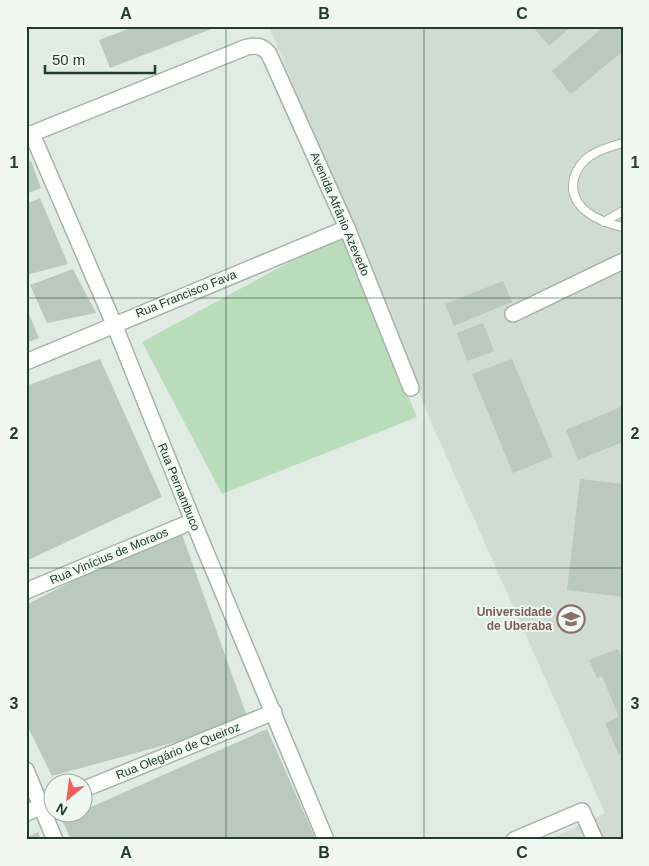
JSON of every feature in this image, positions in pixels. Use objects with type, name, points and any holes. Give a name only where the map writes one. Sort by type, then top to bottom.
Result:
[{"type":"street","name":"Avenida Afrânio Azevedo","points":[[29,135],[247,47],[260,46],[269,54],[347,228],[411,388]]},
{"type":"street","name":"Rua Pernambuco","points":[[29,135],[114,324],[192,521],[274,712],[326,840]]},
{"type":"street","name":"Rua Francisco Fava","points":[[26,362],[347,228]]},
{"type":"street","points":[[513,314],[623,261]]},
{"type":"street","name":"Rua Vinícius de Moraos","points":[[26,591],[192,521]]},
{"type":"street","name":"Rua Olegário de Queiroz","points":[[92,786],[274,712]]},
{"type":"street","points":[[26,770],[42,797]]},
{"type":"street","points":[[26,813],[42,807]]},
{"type":"street","points":[[514,840],[582,811],[595,840]]},
{"type":"street","points":[[51,824],[55,840]]},
{"type":"lane","points":[[623,151],[619,144],[590,156],[581,164],[572,185],[574,198],[581,207],[604,222],[623,227]]},
{"type":"lane","points":[[604,222],[623,211]]},
{"type":"shaded area","name":"Universidade de Uberaba","points":[[269,26],[623,26],[623,840],[549,840],[605,813],[432,424]]},
{"type":"green space","points":[[341,234],[417,417],[222,494],[142,342]]},
{"type":"building","points":[[136,26],[219,26],[110,68],[99,40]]},
{"type":"building","points":[[572,26],[549,46],[533,27]]},
{"type":"building","points":[[605,26],[623,26],[623,51],[571,94],[552,71]]},
{"type":"building","points":[[31,161],[41,188],[26,194],[26,163]]},
{"type":"building","points":[[40,198],[68,264],[26,275],[26,204]]},
{"type":"building","points":[[73,269],[96,313],[47,323],[30,285]]},
{"type":"building","points":[[503,281],[512,302],[454,326],[445,304]]},
{"type":"building","points":[[26,307],[39,338],[26,343]]},
{"type":"building","points":[[483,323],[494,351],[467,361],[457,333]]},
{"type":"building","points":[[100,359],[162,497],[26,561],[26,386]]},
{"type":"building","points":[[512,359],[553,457],[513,473],[472,374]]},
{"type":"building","points":[[623,406],[623,442],[578,460],[566,430]]},
{"type":"building","points":[[580,479],[623,484],[623,597],[567,590]]},
{"type":"building","points":[[179,526],[249,722],[59,774],[51,774],[26,723],[26,605]]},
{"type":"building","points":[[618,649],[623,661],[621,667],[623,670],[623,754],[619,755],[605,723],[619,717],[602,676],[597,678],[589,660]]},
{"type":"building","points":[[267,729],[316,840],[71,840],[64,824],[92,824],[92,807]]},
{"type":"building","points":[[38,832],[41,840],[26,840],[26,838]]},
{"type":"place","name":"Universidade de Uberaba","points":[[571,619]]}]
